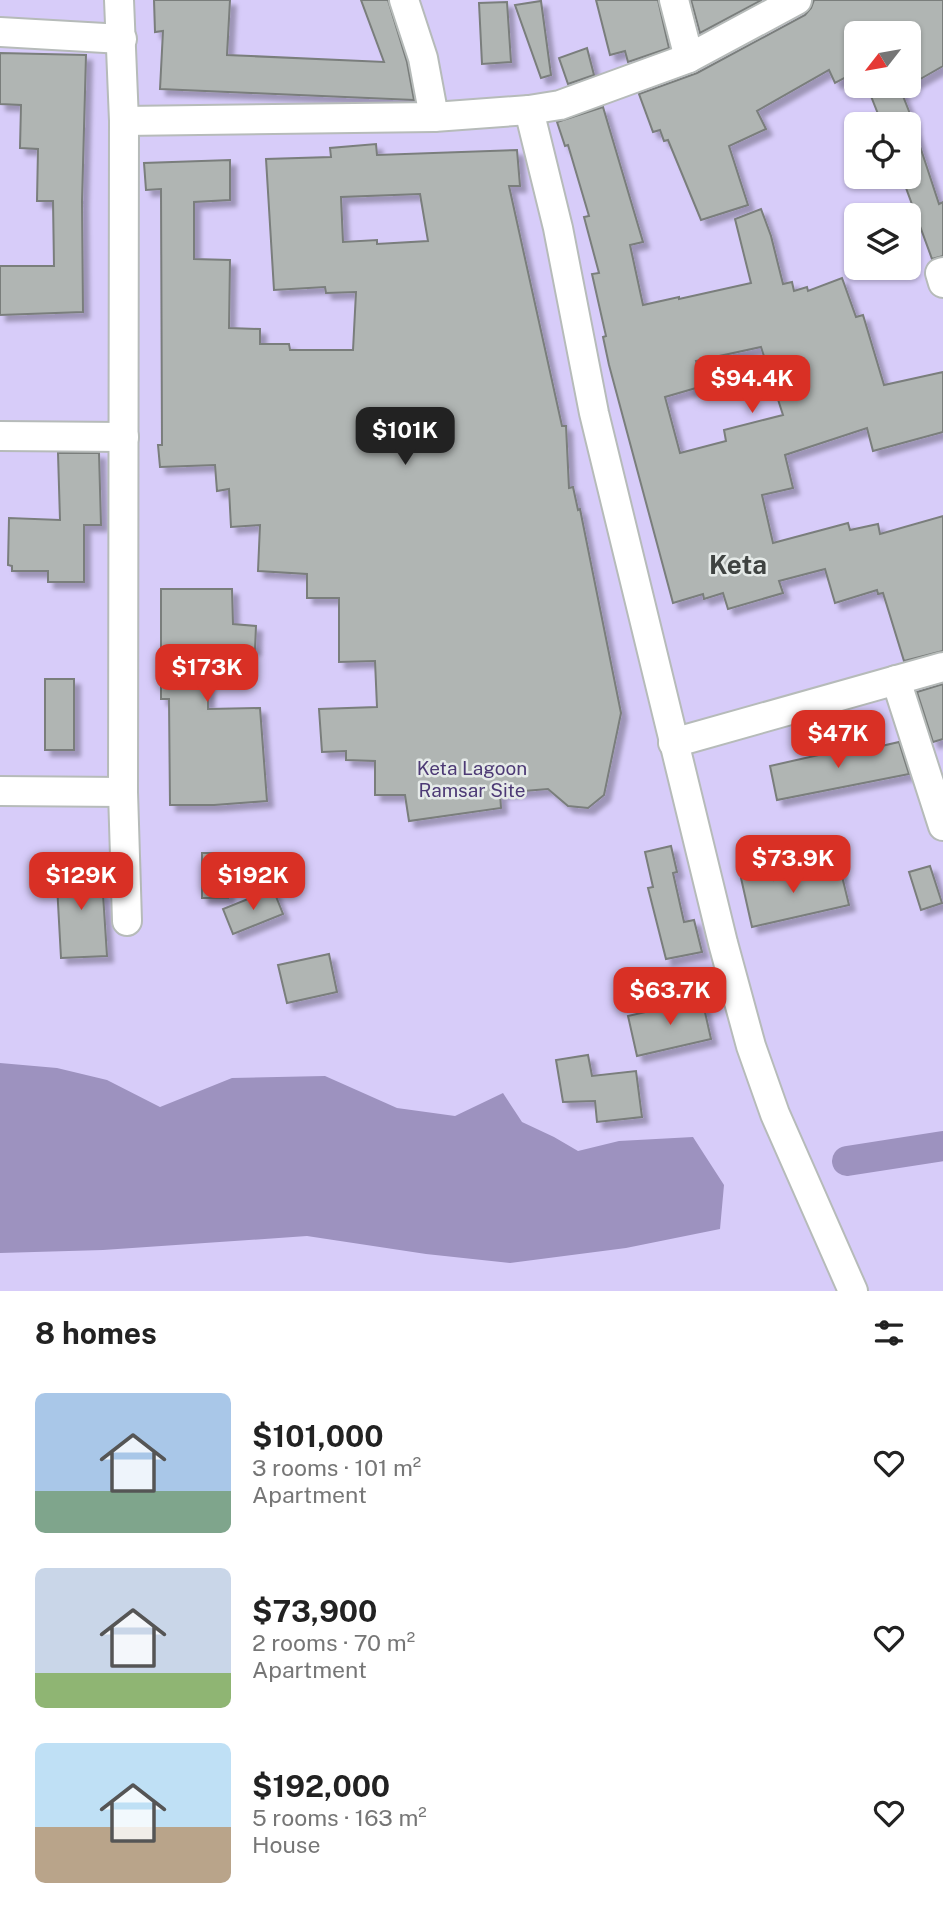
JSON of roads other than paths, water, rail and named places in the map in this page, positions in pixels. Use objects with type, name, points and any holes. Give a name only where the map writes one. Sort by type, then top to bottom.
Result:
[{"type":"street","points":[[119,0],[124,121],[123,792],[127,921]]},
{"type":"street","points":[[404,0],[423,58],[434,117]]},
{"type":"street","points":[[674,0],[689,58]]},
{"type":"street","points":[[124,121],[434,117],[560,105],[689,58],[797,0]]},
{"type":"street","points":[[0,32],[122,39]]},
{"type":"street","points":[[529,110],[558,228],[594,413],[723,943],[751,1045],[775,1114],[853,1291]]},
{"type":"street","points":[[943,272],[940,273],[943,283]]},
{"type":"street","points":[[0,436],[124,437]]},
{"type":"street","points":[[673,743],[943,667]]},
{"type":"street","points":[[896,680],[943,826]]},
{"type":"street","points":[[0,791],[123,792]]},
{"type":"waterway","points":[[847,1161],[943,1146]]},
{"type":"district","name":"Keta","points":[[738,564]]},
{"type":"park label","name":"Keta Lagoon Ramsar Site","points":[[472,779]]}]
